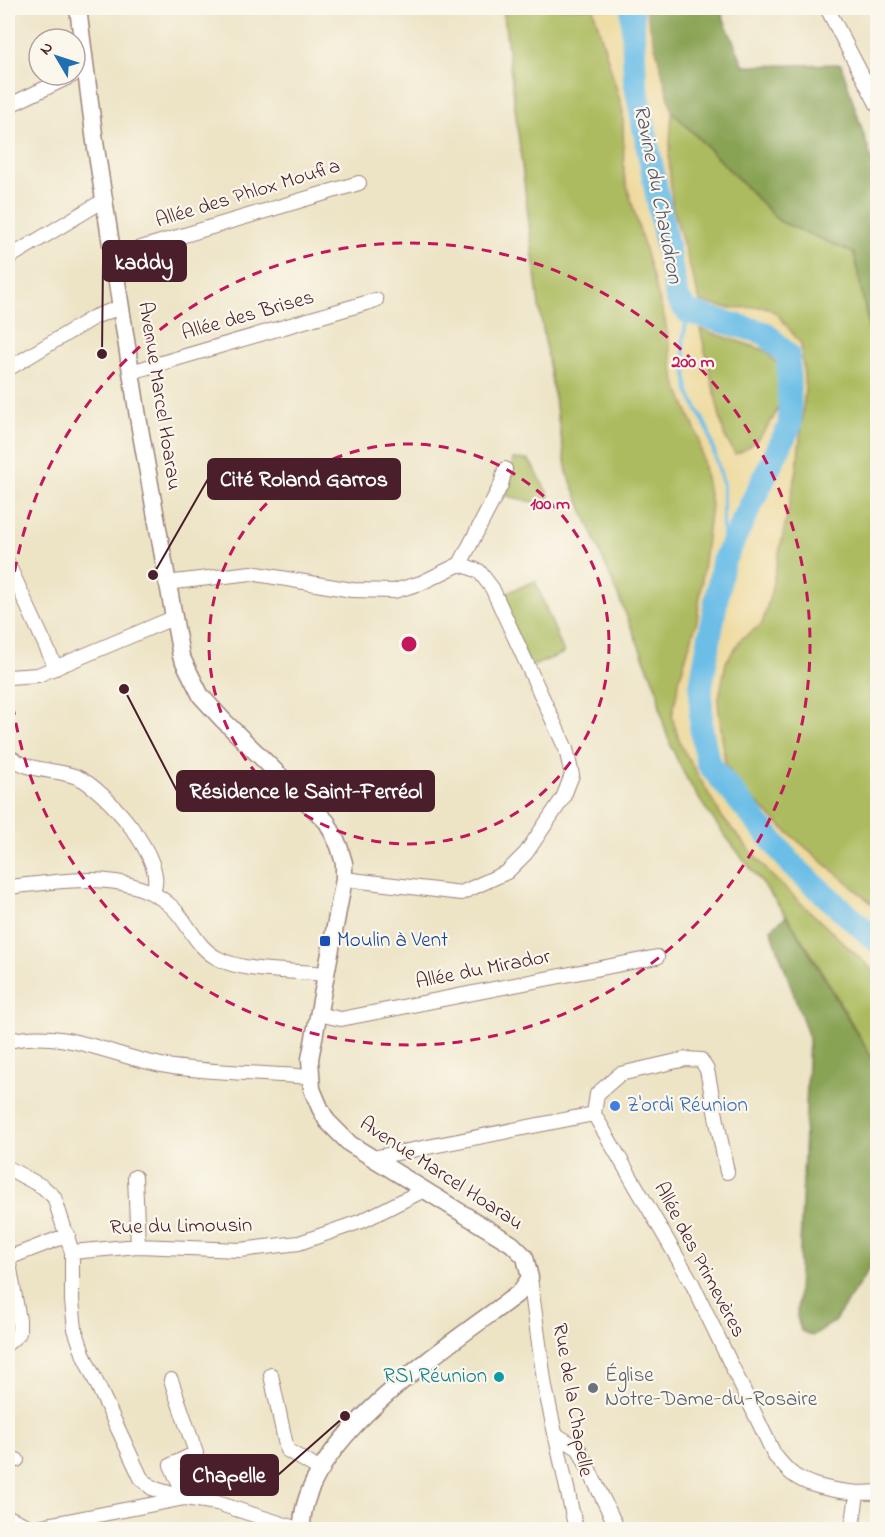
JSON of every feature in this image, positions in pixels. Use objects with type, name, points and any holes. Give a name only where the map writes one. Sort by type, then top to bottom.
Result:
[{"type":"main road","name":"Avenue Marcel Hoarau","points":[[78,8],[78,27]]},
{"type":"main road","name":"Avenue Marcel Hoarau","points":[[81,87],[106,202],[166,583],[182,656],[201,696],[327,822],[339,846],[344,863],[344,879],[318,1014],[310,1077],[312,1089],[327,1121],[350,1144],[512,1244],[525,1257],[530,1278]]},
{"type":"main road","points":[[302,1530],[302,1512],[340,1440],[369,1409],[520,1292],[530,1278]]},
{"type":"street","points":[[827,8],[878,106]]},
{"type":"street","points":[[8,106],[50,87]]},
{"type":"street","name":"Allée des Phlox Moufia","points":[[114,256],[359,183]]},
{"type":"street","points":[[8,258],[96,204],[106,202]]},
{"type":"street","name":"Allée des Brises","points":[[131,372],[376,300]]},
{"type":"street","points":[[8,369],[94,317],[121,307]]},
{"type":"street","points":[[166,583],[251,573],[352,590],[394,591],[421,584],[460,564],[501,485],[505,469]]},
{"type":"street","points":[[8,564],[56,668]]},
{"type":"street","points":[[344,879],[462,892],[485,884],[507,872],[526,853],[563,798],[572,775],[566,749],[492,588],[479,571],[460,564]]},
{"type":"street","points":[[8,677],[38,675],[173,618]]},
{"type":"street","points":[[8,755],[33,769],[77,777],[91,785],[146,846],[155,875],[155,888],[152,893]]},
{"type":"street","points":[[8,887],[74,881],[112,881],[152,893],[182,917],[195,939],[218,959],[242,966],[326,974]]},
{"type":"street","name":"Allée du Mirador","points":[[318,1014],[341,1019],[657,957]]},
{"type":"street","points":[[8,1041],[22,1037],[59,1037],[171,1067],[310,1077]]},
{"type":"street","points":[[372,1158],[594,1114],[597,1094],[620,1074],[686,1059],[701,1060],[707,1070],[727,1172]]},
{"type":"street","name":"Allée des Primevères","points":[[594,1114],[692,1283],[775,1456],[792,1474],[812,1483],[857,1494],[878,1492]]},
{"type":"street","points":[[8,1168],[43,1187],[54,1197],[72,1252],[72,1301],[75,1329],[84,1356],[141,1478],[152,1488],[185,1498],[217,1503],[302,1530]]},
{"type":"street","points":[[135,1177],[138,1246]]},
{"type":"street","name":"Rue du Limousin","points":[[72,1252],[138,1246],[240,1250],[299,1243],[362,1221],[424,1190]]},
{"type":"street","points":[[8,1344],[19,1333],[20,1320],[8,1258],[68,1235]]},
{"type":"street","name":"Rue de la Chapelle","points":[[530,1278],[555,1434],[576,1530]]},
{"type":"street","points":[[271,1375],[287,1450],[322,1471]]},
{"type":"street","points":[[171,1380],[196,1453],[171,1466],[185,1498]]},
{"type":"street","points":[[555,1434],[579,1449],[618,1530]]},
{"type":"street","points":[[852,1530],[857,1494]]},
{"type":"street","points":[[8,1517],[25,1528],[185,1498]]},
{"type":"green space","points":[[503,8],[593,8],[623,111],[624,175],[665,320],[675,380],[699,439],[711,505],[697,621],[680,677],[672,717],[722,817],[771,875],[877,974],[877,1067],[797,932],[706,810],[689,782],[674,753],[663,723],[658,692],[567,472],[539,306]]},
{"type":"green space","points":[[645,8],[719,8],[744,66],[841,64],[877,176],[877,369],[854,253],[779,221],[672,111]]},
{"type":"green space","points":[[672,111],[779,221],[854,253],[878,369],[877,908],[785,830],[739,786],[725,763],[718,703],[726,662],[741,639],[762,624],[797,468],[805,388],[801,344],[766,307],[728,308],[700,302],[672,205],[669,160]]},
{"type":"green space","points":[[700,328],[767,351],[784,373],[782,398],[774,417],[750,446],[735,454],[724,435]]},
{"type":"green space","points":[[513,459],[529,460],[550,497],[546,505],[507,496]]},
{"type":"green space","points":[[535,581],[564,653],[530,667],[500,596]]},
{"type":"green space","points":[[787,916],[877,1067],[877,1257],[834,1322],[812,1336],[801,1331],[797,1317],[809,1038],[771,929]]},
{"type":"sand","points":[[593,8],[645,8],[672,111],[669,160],[672,205],[700,302],[728,308],[766,307],[777,314],[801,344],[805,388],[797,468],[762,624],[741,639],[726,662],[718,703],[725,763],[739,786],[785,830],[877,908],[877,974],[771,875],[722,817],[681,746],[672,717],[680,677],[697,621],[711,505],[699,439],[675,380],[665,320],[624,175],[623,111]],"holes":[[[700,329],[767,351],[784,373],[781,401],[763,433],[750,446],[735,454],[724,435]]]},
{"type":"waterway","name":"Ravine du Chaudron","points":[[632,8],[635,80],[677,298],[688,312],[765,333],[788,355],[790,425],[723,562],[701,686],[701,727],[708,763],[794,867],[878,942]]},
{"type":"waterway","points":[[688,312],[683,340],[688,391],[708,430],[723,484],[723,562]]},
{"type":"place","name":"kaddy","points":[[102,354]]},
{"type":"place","name":"Cité Roland Garros","points":[[153,575]]},
{"type":"place","name":"Résidence le Saint-Ferréol","points":[[124,689]]},
{"type":"place","name":"Moulin à Vent","points":[[325,941]]},
{"type":"place","name":"Z'ordi Réunion","points":[[615,1106]]},
{"type":"place","name":"RSI Réunion","points":[[499,1377]]},
{"type":"place","name":"Église Notre-Dame-du-Rosaire","points":[[593,1388]]},
{"type":"place","name":"Chapelle","points":[[345,1416]]}]
